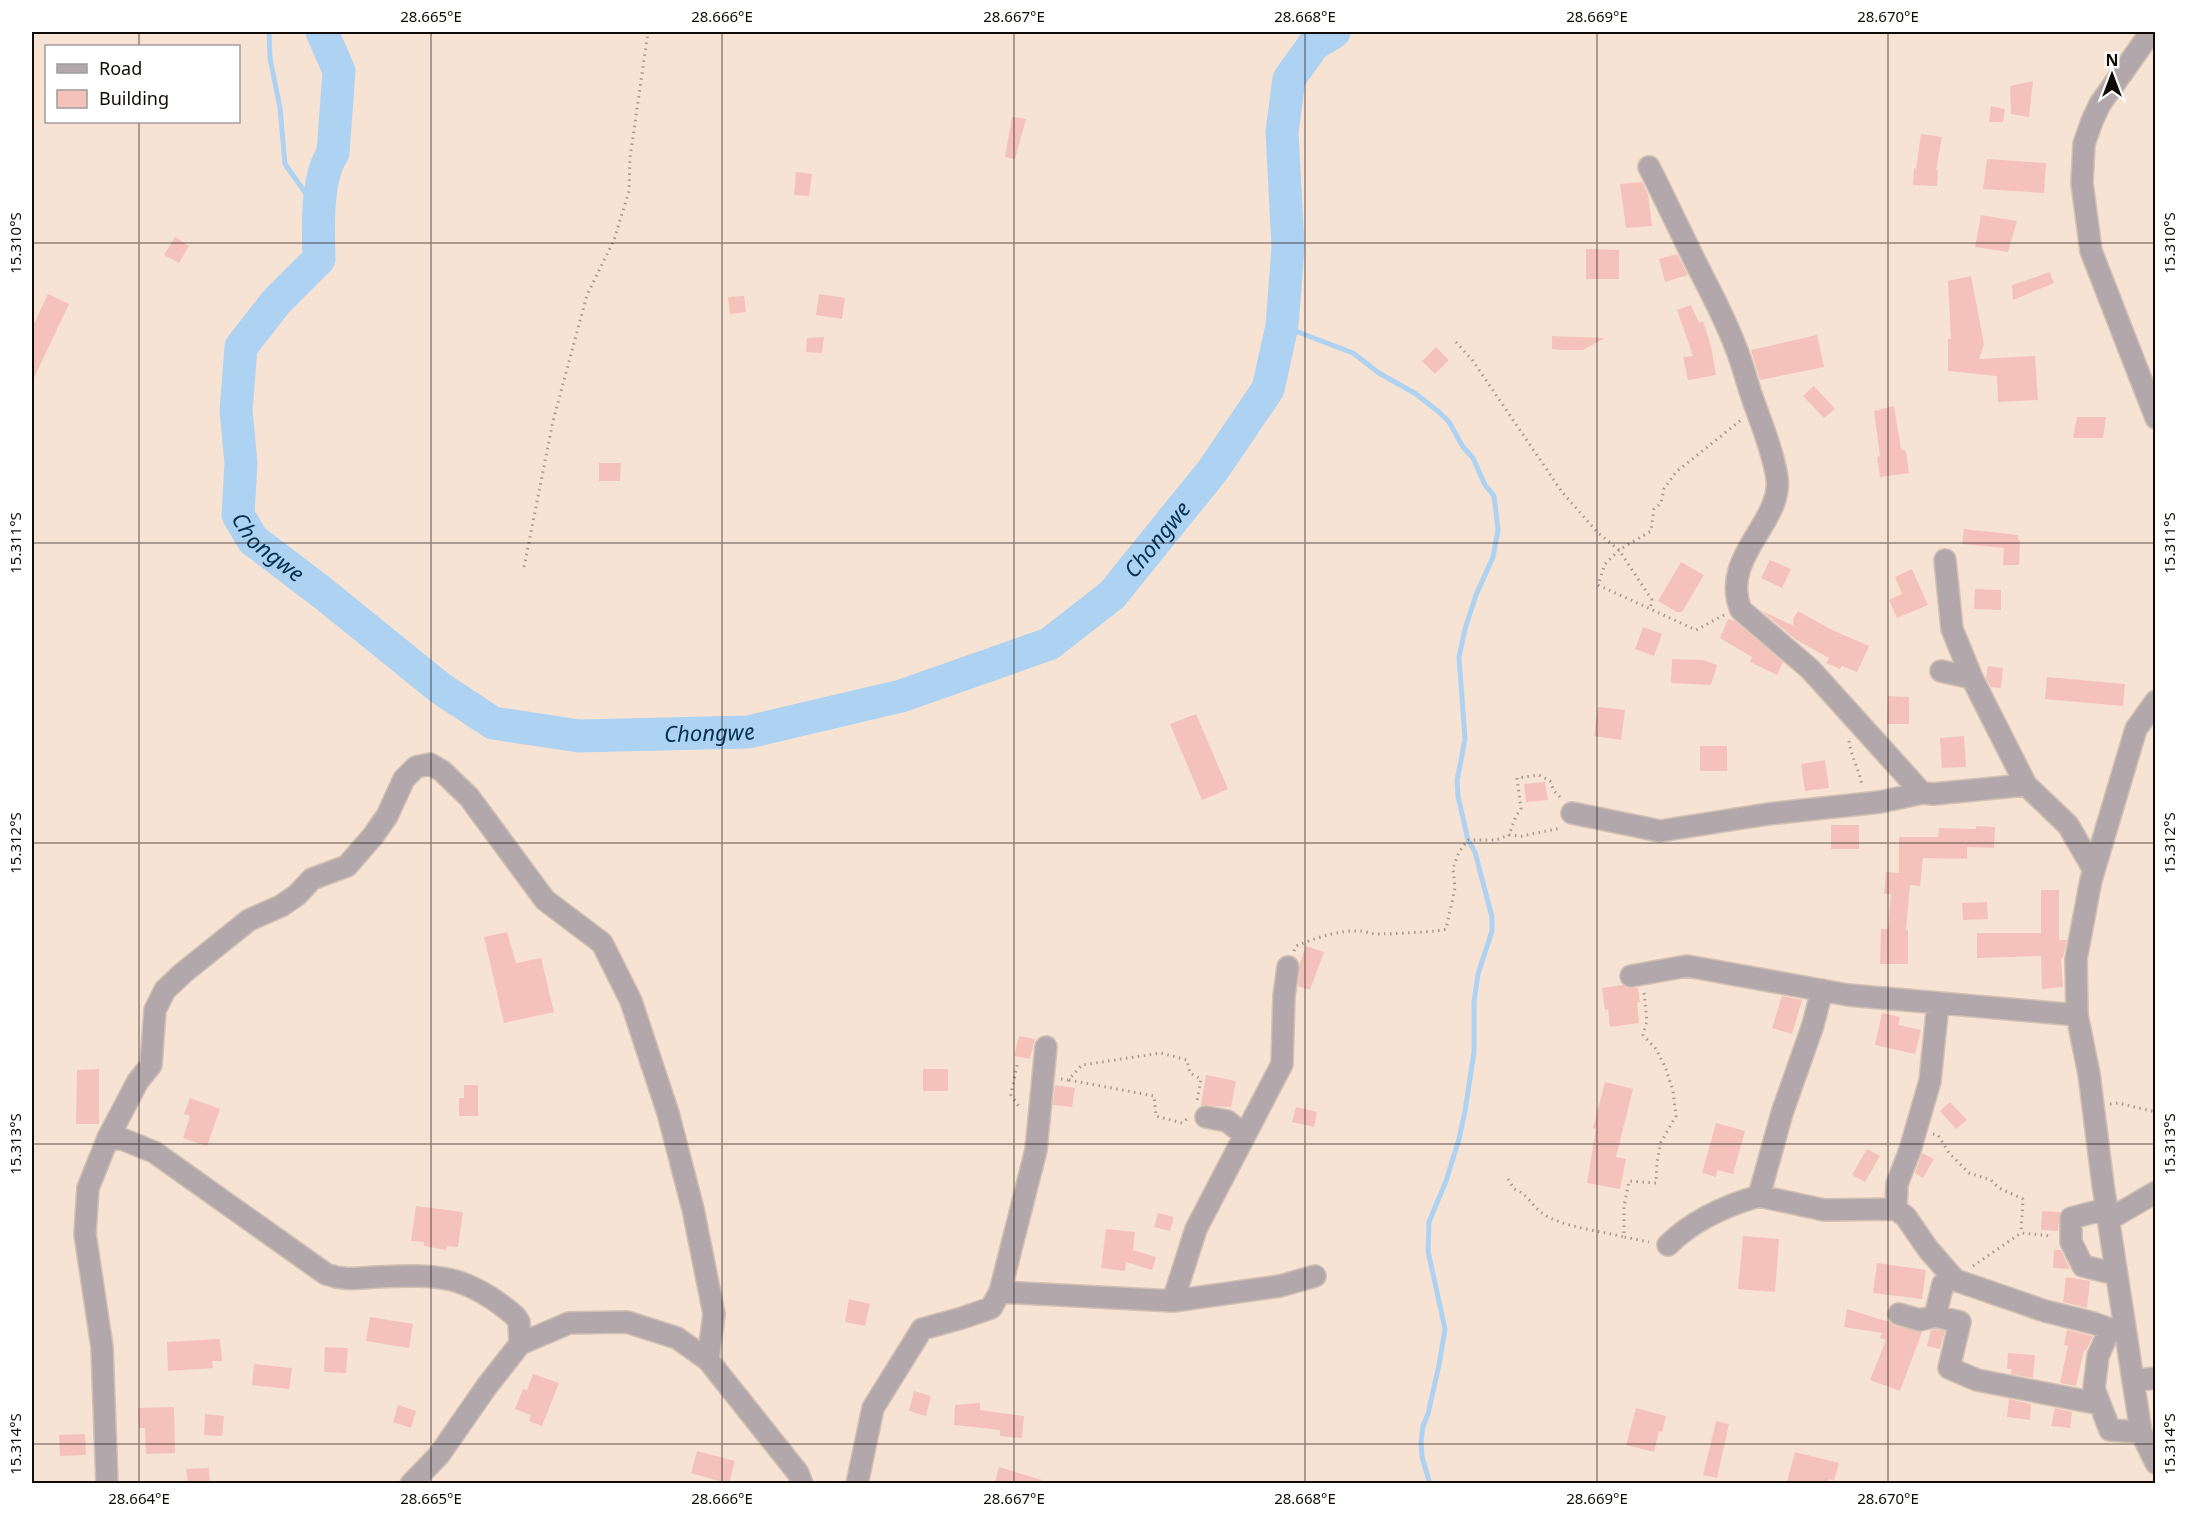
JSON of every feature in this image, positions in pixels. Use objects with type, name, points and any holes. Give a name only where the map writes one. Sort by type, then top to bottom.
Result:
[{"type":"street","points":[[2147,39],[2100,104],[2092,121],[2084,144],[2082,183],[2091,251],[2156,418]]},
{"type":"street","points":[[1649,167],[1708,284],[1736,346],[1777,479],[1777,492],[1770,512],[1747,549],[1739,571],[1737,601],[1741,610],[1810,669],[1922,793]]},
{"type":"street","points":[[1945,560],[1952,629],[1972,678],[2026,785],[2068,825],[2094,870]]},
{"type":"street","points":[[1941,671],[1972,678]]},
{"type":"street","points":[[2156,701],[2136,729],[2094,870],[2076,959],[2077,1015],[2089,1074],[2116,1275],[2117,1329],[2133,1381],[2141,1432],[2156,1464]]},
{"type":"street","points":[[107,1484],[102,1347],[85,1234],[88,1188],[108,1138],[138,1081],[151,1065],[155,1010],[165,990],[249,920],[281,906],[297,895],[312,879],[347,866],[387,816],[404,778],[416,767],[430,764],[442,771],[469,797],[545,900],[602,943],[631,1001],[668,1113],[693,1209],[714,1314],[708,1360]]},
{"type":"street","points":[[1579,814],[1660,831],[1758,815],[1880,802],[1922,793],[1933,794],[2026,785]]},
{"type":"street","points":[[1631,976],[1686,966],[1848,995],[2077,1015]]},
{"type":"street","points":[[1173,1301],[1196,1229],[1282,1064],[1284,996],[1288,968]]},
{"type":"street","points":[[1759,1196],[1782,1113],[1813,1025],[1822,990]]},
{"type":"street","points":[[1896,1209],[1897,1184],[1930,1081],[1938,1003]]},
{"type":"street","points":[[858,1484],[873,1408],[922,1329],[991,1308],[1000,1292],[1036,1150],[1046,1047]]},
{"type":"street","points":[[1201,1114],[1227,1121],[1245,1135]]},
{"type":"street","points":[[108,1138],[122,1139],[154,1152],[326,1274],[341,1280],[412,1275],[452,1278],[471,1285],[515,1316],[519,1322],[520,1344]]},
{"type":"street","points":[[2116,1275],[2083,1266],[2071,1242],[2071,1218],[2107,1214],[2156,1192]]},
{"type":"street","points":[[1668,1245],[1684,1229],[1729,1204],[1759,1196],[1824,1210],[1896,1209],[1906,1216],[1929,1249],[1953,1277],[2045,1311],[2117,1329]]},
{"type":"street","points":[[1000,1292],[1173,1301],[1280,1286],[1315,1276]]},
{"type":"street","points":[[1935,1316],[1943,1284],[1953,1277]]},
{"type":"street","points":[[1899,1314],[1920,1320],[1935,1316],[1960,1322],[1949,1368],[1977,1380],[2100,1404]]},
{"type":"street","points":[[411,1484],[439,1455],[487,1386],[520,1344],[569,1323],[627,1322],[677,1338],[708,1360],[798,1473],[802,1484]]},
{"type":"street","points":[[2117,1329],[2098,1356],[2094,1389],[2110,1430],[2141,1432]]},
{"type":"street","points":[[2133,1381],[2156,1378]]},
{"type":"path","points":[[524,567],[553,421],[587,296],[615,240],[629,191],[630,158],[648,32]]},
{"type":"path","points":[[1456,342],[1473,361],[1562,492],[1598,532],[1619,550],[1652,600],[1650,610]]},
{"type":"path","points":[[1741,610],[1721,616],[1696,630],[1598,585],[1605,564],[1619,550],[1651,531],[1654,509],[1661,503],[1664,489],[1676,472],[1756,408]]},
{"type":"path","points":[[1849,713],[1850,752],[1861,780],[1863,803]]},
{"type":"path","points":[[1288,968],[1296,946],[1338,933],[1440,932],[1446,929],[1455,888],[1453,868],[1458,852],[1468,840],[1496,840],[1509,835],[1522,836],[1558,829],[1579,822],[1579,814],[1554,791],[1550,781],[1539,775],[1517,778],[1521,808],[1509,835]]},
{"type":"path","points":[[1624,1237],[1624,1206],[1629,1181],[1656,1183],[1661,1142],[1676,1116],[1673,1091],[1665,1069],[1656,1049],[1643,1035],[1647,1021],[1642,981],[1631,976]]},
{"type":"path","points":[[1044,1078],[1068,1080],[1154,1096],[1156,1116],[1182,1123],[1201,1114],[1201,1079],[1190,1073],[1187,1060],[1176,1056],[1161,1053],[1082,1065],[1068,1080]]},
{"type":"path","points":[[1017,1065],[1011,1095],[1021,1109],[1040,1120]]},
{"type":"path","points":[[2093,1107],[2118,1103],[2156,1112]]},
{"type":"path","points":[[1916,1130],[1938,1135],[1950,1154],[1969,1173],[1991,1180],[1999,1188],[2023,1199],[2022,1233]]},
{"type":"path","points":[[1508,1179],[1514,1189],[1521,1191],[1543,1214],[1568,1224],[1668,1245]]},
{"type":"path","points":[[1953,1277],[2022,1233],[2071,1237]]},
{"type":"building","points":[[2033,81],[2029,117],[2011,114],[2010,86]]},
{"type":"building","points":[[1991,106],[2005,109],[2003,122],[1989,122]]},
{"type":"building","points":[[1012,117],[1026,119],[1015,159],[1005,157]]},
{"type":"building","points":[[1921,134],[1942,137],[1936,170],[1938,170],[1937,186],[1913,185]]},
{"type":"building","points":[[1987,159],[2046,163],[2044,193],[1983,189]]},
{"type":"building","points":[[796,172],[812,174],[809,196],[794,195]]},
{"type":"building","points":[[1642,182],[1648,194],[1652,226],[1626,228],[1620,184]]},
{"type":"building","points":[[1981,215],[2017,221],[2008,252],[1975,247]]},
{"type":"building","points":[[175,237],[189,246],[179,263],[164,255]]},
{"type":"building","points":[[1586,249],[1619,250],[1619,279],[1586,279]]},
{"type":"building","points":[[1677,254],[1688,275],[1665,282],[1659,259]]},
{"type":"building","points":[[2050,272],[2054,283],[2013,300],[2012,285]]},
{"type":"building","points":[[1971,276],[1984,344],[1979,359],[2035,356],[2038,400],[1998,402],[1997,376],[1948,371],[1948,339],[1951,339],[1948,281]]},
{"type":"building","points":[[48,294],[69,304],[32,382],[32,328]]},
{"type":"building","points":[[819,294],[845,298],[842,319],[816,315]]},
{"type":"building","points":[[744,296],[746,312],[730,314],[728,297]]},
{"type":"building","points":[[1691,305],[1699,323],[1703,321],[1711,346],[1716,375],[1688,380],[1683,357],[1693,356],[1677,310]]},
{"type":"building","points":[[1817,335],[1824,367],[1760,380],[1751,350]]},
{"type":"building","points":[[1552,336],[1605,338],[1583,350],[1562,350],[1552,349]]},
{"type":"building","points":[[824,337],[822,353],[806,352],[807,338]]},
{"type":"building","points":[[1436,347],[1449,360],[1435,374],[1422,361]]},
{"type":"building","points":[[1814,386],[1835,409],[1824,418],[1803,396]]},
{"type":"building","points":[[1894,406],[1901,449],[1906,451],[1909,473],[1880,477],[1877,457],[1880,456],[1874,411]]},
{"type":"building","points":[[2077,417],[2106,417],[2103,438],[2073,438]]},
{"type":"building","points":[[599,463],[621,463],[620,481],[599,481]]},
{"type":"building","points":[[1964,529],[2018,535],[2018,540],[2020,540],[2019,565],[2003,565],[2004,548],[1962,544]]},
{"type":"building","points":[[1770,560],[1791,569],[1782,588],[1761,578]]},
{"type":"building","points":[[1681,562],[1704,575],[1682,612],[1677,612],[1658,601]]},
{"type":"building","points":[[1912,569],[1928,605],[1897,618],[1889,600],[1902,594],[1895,577]]},
{"type":"building","points":[[1975,589],[2001,590],[2001,610],[1974,609]]},
{"type":"building","points":[[1762,611],[1794,626],[1793,619],[1798,611],[1832,630],[1869,646],[1857,672],[1842,666],[1840,669],[1826,663],[1829,658],[1795,639]]},
{"type":"building","points":[[1728,619],[1735,621],[1783,662],[1777,675],[1750,662],[1752,657],[1720,638]]},
{"type":"building","points":[[1643,627],[1662,634],[1654,656],[1635,649]]},
{"type":"building","points":[[1672,659],[1703,660],[1717,665],[1711,685],[1671,683]]},
{"type":"building","points":[[1988,666],[2003,668],[2001,688],[1991,687],[1986,678]]},
{"type":"building","points":[[2047,677],[2125,684],[2123,706],[2045,699]]},
{"type":"building","points":[[1888,696],[1909,697],[1909,724],[1887,724]]},
{"type":"building","points":[[1598,707],[1625,710],[1621,740],[1594,736]]},
{"type":"building","points":[[1196,714],[1228,789],[1202,800],[1170,724]]},
{"type":"building","points":[[1964,736],[1966,767],[1942,768],[1940,738]]},
{"type":"building","points":[[1700,746],[1727,746],[1727,771],[1700,771]]},
{"type":"building","points":[[1825,760],[1829,788],[1805,791],[1801,764]]},
{"type":"building","points":[[1545,782],[1548,800],[1526,802],[1524,784]]},
{"type":"building","points":[[1831,825],[1859,825],[1859,849],[1831,849]]},
{"type":"building","points":[[1976,826],[1995,827],[1994,848],[1967,847],[1967,859],[1923,858],[1920,886],[1910,885],[1906,930],[1908,930],[1908,964],[1880,964],[1881,929],[1888,929],[1891,894],[1884,894],[1886,872],[1899,873],[1899,837],[1938,837],[1939,828],[1976,829]]},
{"type":"building","points":[[2041,890],[2059,890],[2059,940],[2067,940],[2063,958],[2061,958],[2063,987],[2042,989],[2041,956],[1977,958],[1977,933],[2041,933]]},
{"type":"building","points":[[1987,902],[1988,919],[1963,920],[1962,903]]},
{"type":"building","points":[[507,932],[516,963],[541,958],[554,1012],[504,1023],[484,937]]},
{"type":"building","points":[[1306,946],[1324,952],[1310,990],[1298,986],[1300,963]]},
{"type":"building","points":[[1623,985],[1627,988],[1638,988],[1639,1023],[1610,1027],[1602,988]]},
{"type":"building","points":[[1782,996],[1802,1000],[1792,1034],[1772,1028]]},
{"type":"building","points":[[1882,1013],[1900,1017],[1898,1025],[1921,1030],[1915,1054],[1875,1045]]},
{"type":"building","points":[[1019,1036],[1035,1039],[1030,1059],[1014,1056]]},
{"type":"building","points":[[99,1069],[99,1124],[76,1124],[77,1070]]},
{"type":"building","points":[[923,1069],[948,1069],[948,1091],[923,1091]]},
{"type":"building","points":[[1206,1075],[1236,1081],[1231,1107],[1201,1105]]},
{"type":"building","points":[[1605,1082],[1633,1089],[1616,1157],[1626,1159],[1620,1189],[1587,1183],[1596,1129],[1593,1128]]},
{"type":"building","points":[[464,1085],[478,1085],[478,1116],[459,1116],[459,1098],[464,1098]]},
{"type":"building","points":[[1055,1085],[1075,1088],[1072,1107],[1053,1105]]},
{"type":"building","points":[[190,1098],[220,1109],[207,1146],[183,1138],[190,1116],[184,1114]]},
{"type":"building","points":[[1950,1102],[1967,1120],[1956,1129],[1940,1111]]},
{"type":"building","points":[[1296,1107],[1317,1112],[1314,1127],[1292,1122]]},
{"type":"building","points":[[1716,1123],[1745,1131],[1733,1174],[1717,1170],[1716,1177],[1702,1173]]},
{"type":"building","points":[[1867,1149],[1880,1156],[1865,1182],[1852,1175]]},
{"type":"building","points":[[1922,1153],[1934,1159],[1923,1178],[1915,1173]]},
{"type":"building","points":[[416,1206],[463,1212],[458,1247],[447,1246],[446,1250],[424,1246],[424,1242],[411,1241]]},
{"type":"building","points":[[2042,1211],[2060,1212],[2058,1231],[2041,1230]]},
{"type":"building","points":[[1158,1213],[1174,1217],[1170,1231],[1154,1227]]},
{"type":"building","points":[[1106,1229],[1135,1232],[1133,1250],[1156,1257],[1152,1270],[1126,1262],[1125,1271],[1101,1268]]},
{"type":"building","points":[[1743,1236],[1779,1239],[1775,1292],[1738,1289]]},
{"type":"building","points":[[2054,1250],[2061,1250],[2070,1269],[2053,1268]]},
{"type":"building","points":[[1877,1263],[1926,1270],[1922,1299],[1873,1293]]},
{"type":"building","points":[[2066,1277],[2090,1281],[2087,1308],[2063,1302]]},
{"type":"building","points":[[849,1299],[870,1304],[865,1326],[845,1322]]},
{"type":"building","points":[[1847,1309],[1895,1326],[1922,1332],[1900,1391],[1870,1380],[1886,1340],[1880,1338],[1882,1333],[1844,1327]]},
{"type":"building","points":[[370,1317],[413,1324],[409,1348],[366,1341]]},
{"type":"building","points":[[1931,1330],[1945,1331],[1940,1349],[1927,1346]]},
{"type":"building","points":[[2067,1330],[2093,1336],[2086,1351],[2084,1350],[2076,1386],[2060,1383],[2068,1346],[2064,1345]]},
{"type":"building","points":[[220,1339],[222,1361],[212,1361],[213,1368],[168,1371],[167,1342]]},
{"type":"building","points":[[325,1347],[348,1348],[346,1373],[324,1372]]},
{"type":"building","points":[[2008,1353],[2035,1355],[2033,1378],[2011,1374],[2012,1369],[2007,1369]]},
{"type":"building","points":[[254,1364],[292,1368],[289,1389],[252,1385]]},
{"type":"building","points":[[533,1374],[559,1383],[542,1426],[529,1421],[531,1415],[515,1409],[523,1389],[527,1390]]},
{"type":"building","points":[[914,1391],[931,1396],[926,1416],[909,1411]]},
{"type":"building","points":[[2009,1399],[2031,1404],[2030,1420],[2007,1417]]},
{"type":"building","points":[[980,1403],[980,1410],[1024,1416],[1022,1438],[1000,1436],[1000,1430],[954,1425],[955,1405]]},
{"type":"building","points":[[398,1405],[416,1411],[411,1428],[393,1422]]},
{"type":"building","points":[[174,1407],[175,1453],[146,1454],[145,1428],[139,1428],[138,1408]]},
{"type":"building","points":[[1636,1408],[1666,1416],[1662,1432],[1659,1431],[1654,1452],[1626,1445]]},
{"type":"building","points":[[2055,1408],[2072,1412],[2070,1428],[2051,1426]]},
{"type":"building","points":[[205,1414],[224,1416],[222,1436],[204,1435]]},
{"type":"building","points":[[1716,1421],[1729,1424],[1717,1478],[1703,1475]]},
{"type":"building","points":[[85,1434],[86,1455],[60,1456],[59,1435]]},
{"type":"building","points":[[697,1451],[735,1461],[729,1484],[691,1473]]},
{"type":"building","points":[[1795,1452],[1839,1463],[1834,1481],[1829,1479],[1828,1484],[1795,1484],[1787,1481]]},
{"type":"building","points":[[999,1467],[1042,1480],[1042,1484],[1004,1484],[995,1481]]},
{"type":"building","points":[[209,1468],[210,1484],[188,1484],[186,1469]]},
{"type":"waterway","points":[[269,32],[270,58],[280,108],[285,164],[318,211]]},
{"type":"waterway","name":"Chongwe","points":[[322,32],[339,71],[333,153],[327,164],[319,204],[319,259],[276,302],[241,347],[236,411],[241,463],[238,515],[253,540],[440,688],[493,723],[579,736],[748,732],[901,696],[1049,644],[1112,595],[1213,470],[1268,389],[1282,326],[1288,247],[1282,132],[1289,79],[1314,44],[1334,32]]},
{"type":"waterway","points":[[1282,326],[1353,353],[1379,373],[1416,394],[1439,412],[1449,422],[1463,447],[1473,458],[1485,485],[1494,496],[1498,530],[1493,557],[1476,595],[1459,657],[1465,739],[1457,781],[1468,840],[1475,852],[1492,917],[1492,931],[1478,974],[1474,1002],[1474,1052],[1459,1139],[1446,1181],[1429,1222],[1428,1251],[1445,1329],[1421,1442],[1422,1457],[1430,1484]]}]
